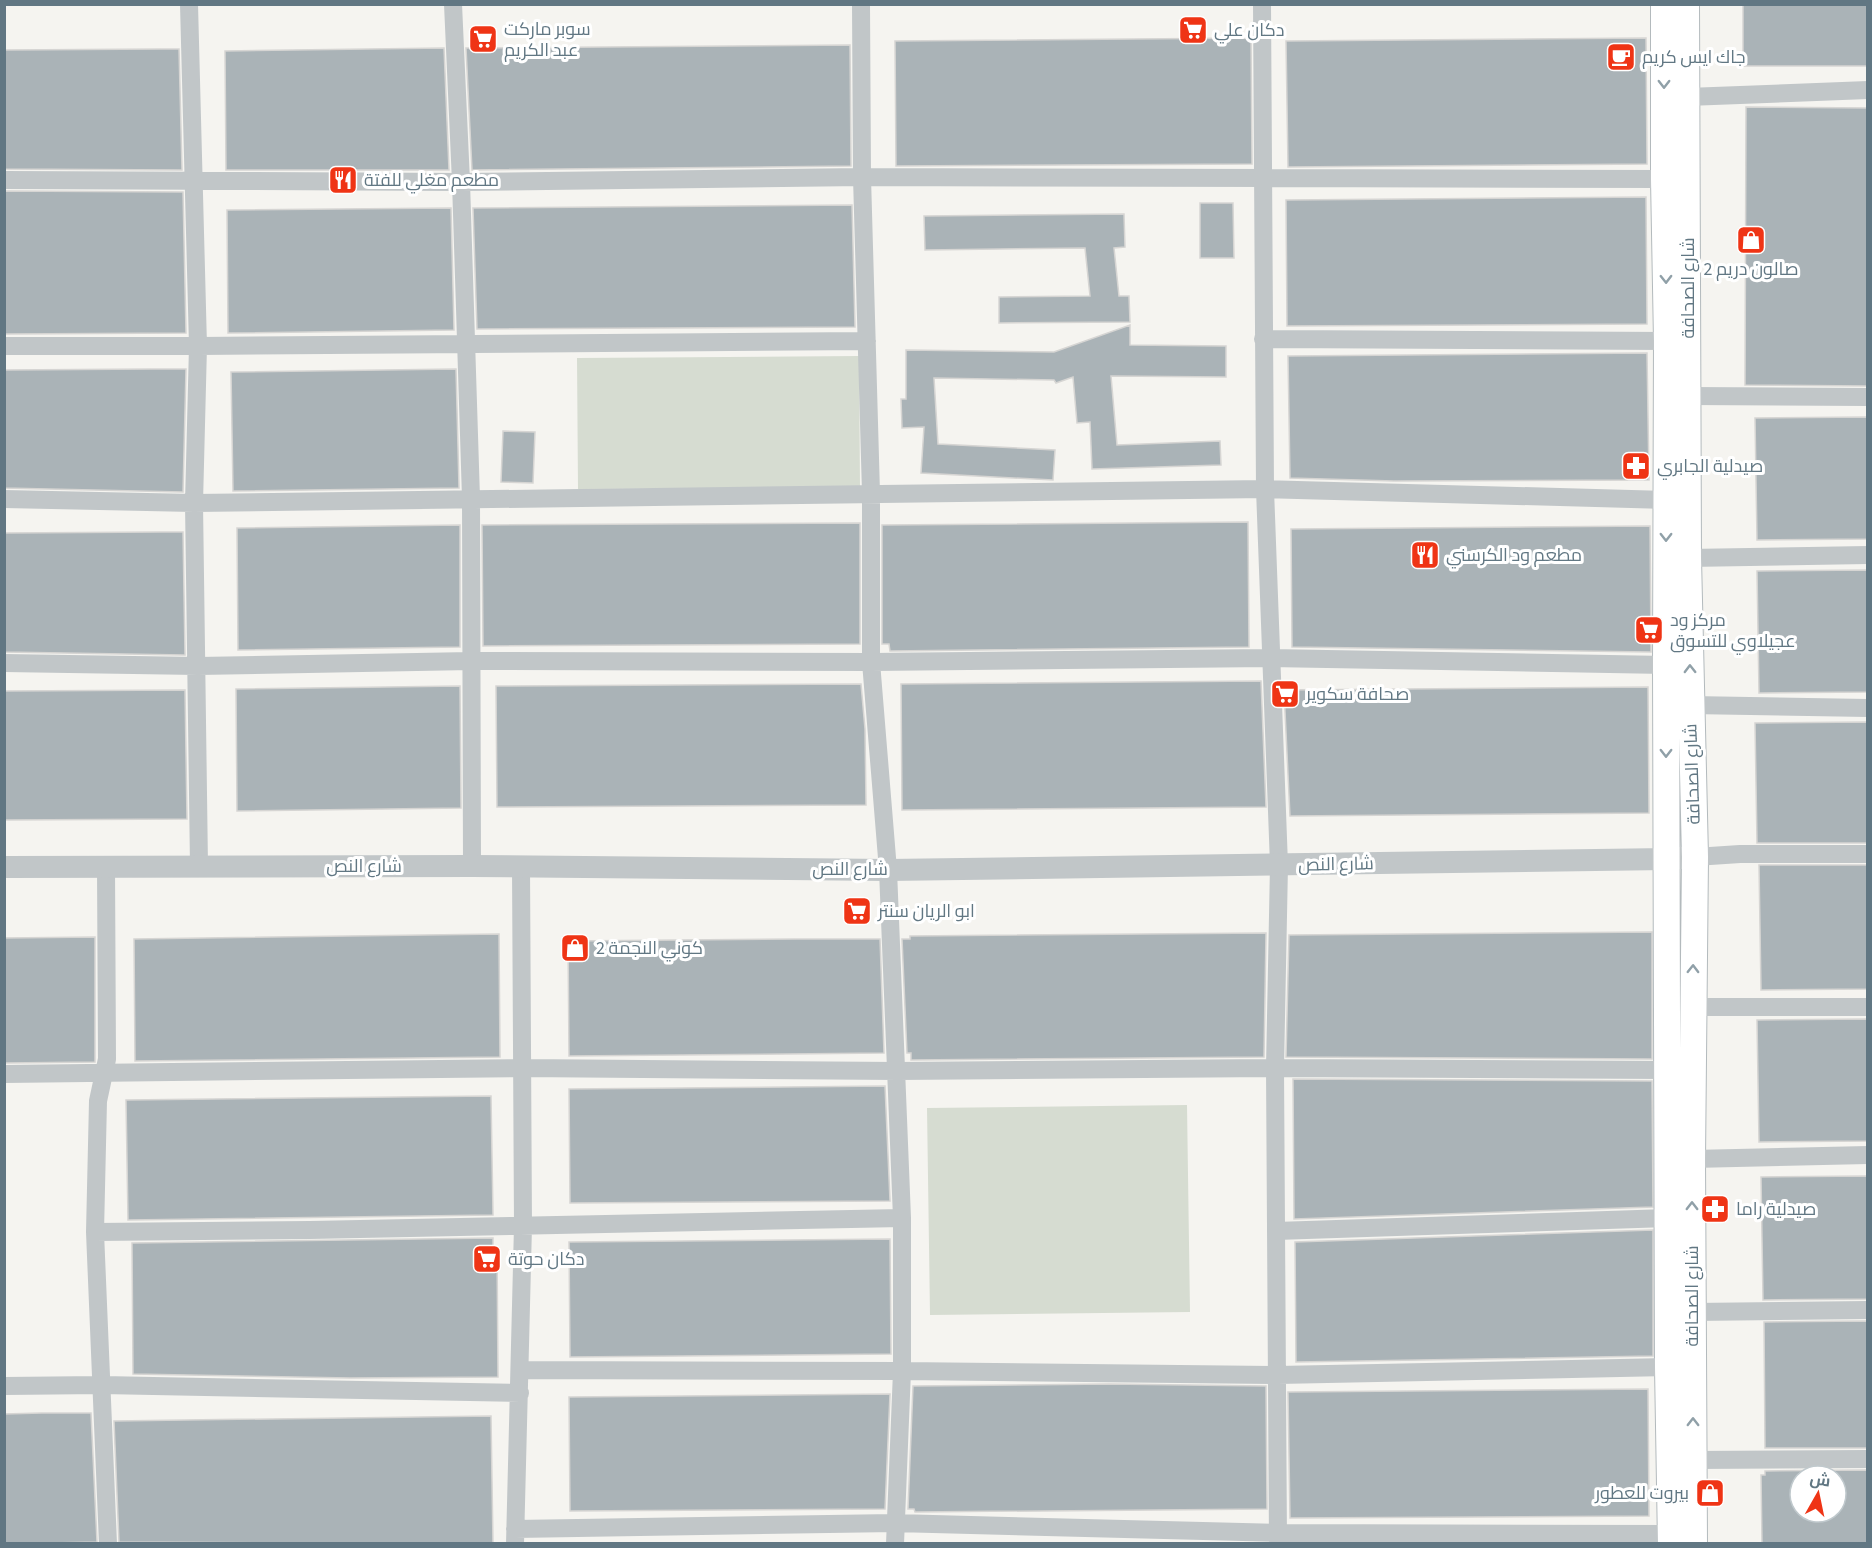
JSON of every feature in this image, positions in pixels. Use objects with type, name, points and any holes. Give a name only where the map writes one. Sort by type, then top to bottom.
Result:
[{"type":"main road","name":"شارع الصحافة","points":[[1664,4],[1667,341],[1668,1367],[1678,1540]]},
{"type":"main road","name":"شارع الصحافة","points":[[1678,1540],[1694,1460],[1692,1007],[1695,857],[1688,558],[1686,4]]},
{"type":"street","points":[[189,4],[198,346],[195,503],[199,866]]},
{"type":"street","points":[[453,4],[471,498],[472,866]]},
{"type":"street","points":[[861,4],[862,177],[871,493],[871,662],[888,870],[898,1071],[902,1218],[902,1371],[895,1544]]},
{"type":"street","points":[[1262,4],[1265,489],[1279,864],[1275,1068],[1278,1538]]},
{"type":"street","points":[[1687,97],[1868,90]]},
{"type":"street","points":[[4,180],[461,182],[862,177],[1664,179]]},
{"type":"street","points":[[1263,339],[1667,341]]},
{"type":"street","points":[[4,346],[867,341]]},
{"type":"street","points":[[1689,396],[1868,397]]},
{"type":"street","points":[[4,499],[195,503],[1265,489],[1667,500]]},
{"type":"street","points":[[1688,558],[1868,555]]},
{"type":"street","points":[[4,663],[198,666],[471,662],[871,662],[1270,658],[1666,665]]},
{"type":"street","points":[[1690,705],[1868,708]]},
{"type":"street","points":[[1695,857],[1740,854],[1868,854]]},
{"type":"street","name":"شارع النص","points":[[4,867],[472,866],[888,870],[1695,857]]},
{"type":"street","points":[[106,867],[107,1059],[98,1101],[95,1232],[108,1544]]},
{"type":"street","points":[[521,867],[523,1226],[515,1536],[895,1522],[1278,1538],[1678,1540]]},
{"type":"street","points":[[1692,1007],[1868,1007]]},
{"type":"street","points":[[4,1074],[522,1068],[898,1071],[1275,1068],[1667,1070]]},
{"type":"street","points":[[1692,1160],[1868,1155]]},
{"type":"street","points":[[95,1232],[902,1218]]},
{"type":"street","points":[[1275,1231],[1668,1218]]},
{"type":"street","points":[[1693,1312],[1868,1310]]},
{"type":"street","points":[[520,1370],[1278,1375],[1668,1367]]},
{"type":"street","points":[[4,1386],[102,1385],[520,1393]]},
{"type":"street","points":[[1694,1460],[1868,1458]]},
{"type":"shaded area","points":[[859,356],[860,488],[578,489],[577,358]]},
{"type":"shaded area","points":[[1187,1105],[1190,1312],[930,1315],[927,1108]]},
{"type":"building","points":[[1743,4],[1868,4],[1868,66],[1743,66]]},
{"type":"building","points":[[1251,38],[1252,164],[896,166],[895,41]]},
{"type":"building","points":[[1646,38],[1647,164],[1288,167],[1286,41]]},
{"type":"building","points":[[850,45],[851,166],[472,170],[466,48]]},
{"type":"building","points":[[444,48],[449,170],[226,170],[225,51]]},
{"type":"building","points":[[179,49],[182,170],[4,169],[4,50]]},
{"type":"building","points":[[1746,107],[1868,108],[1868,386],[1745,385]]},
{"type":"building","points":[[4,191],[183,192],[186,333],[4,334]]},
{"type":"building","points":[[1646,197],[1647,324],[1287,326],[1286,200]]},
{"type":"building","points":[[1200,203],[1233,203],[1234,258],[1200,258]]},
{"type":"building","points":[[852,205],[855,327],[477,329],[473,208]]},
{"type":"building","points":[[451,208],[454,330],[228,333],[227,210]]},
{"type":"building","points":[[1124,214],[1125,247],[1114,248],[1119,296],[1129,296],[1130,322],[999,323],[999,297],[1090,296],[1085,248],[925,250],[924,216]]},
{"type":"building","points":[[1130,325],[1130,345],[1226,346],[1226,377],[1111,376],[1117,445],[1220,441],[1221,465],[1092,469],[1090,422],[1077,423],[1073,377],[1056,383],[1054,380],[934,378],[938,444],[1055,450],[1053,480],[921,473],[924,427],[902,428],[901,399],[906,399],[906,350],[1054,352]]},
{"type":"building","points":[[1647,353],[1649,480],[1394,481],[1290,478],[1288,356]]},
{"type":"building","points":[[186,369],[183,492],[4,488],[4,370]]},
{"type":"building","points":[[456,369],[459,488],[233,491],[231,372]]},
{"type":"building","points":[[1868,417],[1868,539],[1757,540],[1755,418]]},
{"type":"building","points":[[503,431],[535,432],[533,483],[501,482]]},
{"type":"building","points":[[1248,522],[1249,647],[890,651],[889,644],[882,644],[882,525]]},
{"type":"building","points":[[860,523],[860,644],[483,646],[482,525]]},
{"type":"building","points":[[460,525],[460,647],[238,650],[237,528]]},
{"type":"building","points":[[1650,526],[1651,652],[1292,647],[1291,529]]},
{"type":"building","points":[[183,532],[185,655],[4,652],[4,533]]},
{"type":"building","points":[[1868,570],[1868,692],[1759,693],[1757,571]]},
{"type":"building","points":[[1261,681],[1266,807],[902,810],[901,684]]},
{"type":"building","points":[[861,684],[865,729],[866,805],[497,807],[496,686]]},
{"type":"building","points":[[460,686],[461,808],[237,811],[236,689]]},
{"type":"building","points":[[1648,687],[1649,813],[1290,816],[1284,690]]},
{"type":"building","points":[[185,690],[187,819],[4,820],[4,691]]},
{"type":"building","points":[[1868,722],[1868,843],[1757,843],[1755,723]]},
{"type":"building","points":[[1759,865],[1868,865],[1868,989],[1761,990]]},
{"type":"building","points":[[1652,932],[1652,1059],[1286,1057],[1289,935]]},
{"type":"building","points":[[1266,933],[1264,1057],[911,1060],[911,1053],[907,1053],[902,939],[910,939],[910,936]]},
{"type":"building","points":[[499,934],[500,1057],[135,1061],[134,939]]},
{"type":"building","points":[[95,937],[95,1062],[4,1063],[4,938]]},
{"type":"building","points":[[880,939],[884,1053],[569,1056],[568,941]]},
{"type":"building","points":[[1868,1019],[1868,1141],[1759,1142],[1757,1020]]},
{"type":"building","points":[[1293,1079],[1652,1081],[1653,1207],[1294,1219]]},
{"type":"building","points":[[885,1086],[890,1201],[570,1203],[569,1089]]},
{"type":"building","points":[[491,1096],[493,1215],[128,1220],[126,1100]]},
{"type":"building","points":[[1868,1176],[1868,1299],[1763,1300],[1761,1177]]},
{"type":"building","points":[[1653,1230],[1653,1356],[1296,1362],[1295,1242]]},
{"type":"building","points":[[493,1238],[493,1247],[497,1247],[498,1377],[350,1378],[133,1374],[132,1243]]},
{"type":"building","points":[[890,1239],[891,1354],[570,1357],[569,1242]]},
{"type":"building","points":[[1868,1321],[1868,1448],[1765,1448],[1764,1322]]},
{"type":"building","points":[[1109,1384],[1266,1386],[1267,1509],[915,1512],[914,1509],[908,1509],[913,1386]]},
{"type":"building","points":[[1648,1389],[1649,1516],[1290,1518],[1288,1392]]},
{"type":"building","points":[[890,1394],[885,1509],[570,1511],[569,1397]]},
{"type":"building","points":[[91,1413],[97,1542],[4,1544],[4,1414]]},
{"type":"building","points":[[491,1416],[493,1544],[119,1542],[114,1421]]},
{"type":"building","points":[[1848,1470],[1868,1470],[1868,1544],[1762,1544],[1761,1475],[1765,1475],[1765,1471],[1788,1471],[1788,1524],[1848,1524]]},
{"type":"place","name":"دكان علي","points":[[1193,30]]},
{"type":"place","name":"سوبر ماركت عبد الكريم","points":[[483,39]]},
{"type":"place","name":"جاك ايس كريم","points":[[1621,57]]},
{"type":"place","name":"مطعم مغلي للفتة","points":[[343,180]]},
{"type":"place","name":"صالون دريم 2","points":[[1751,240]]},
{"type":"place","name":"صيدلية الجابري","points":[[1636,466]]},
{"type":"place","name":"مطعم ود الكرسني","points":[[1425,555]]},
{"type":"place","name":"مركز ود عجيلاوي للتسوق","points":[[1649,630]]},
{"type":"place","name":"صحافة سكوير","points":[[1285,694]]},
{"type":"place","name":"ابو الريان سنتر","points":[[857,911]]},
{"type":"place","name":"كوني النجمة 2","points":[[575,948]]},
{"type":"place","name":"صيدلية راما","points":[[1715,1209]]},
{"type":"place","name":"دكان حوتة","points":[[487,1259]]},
{"type":"place","name":"بيروت للعطور","points":[[1710,1493]]}]
